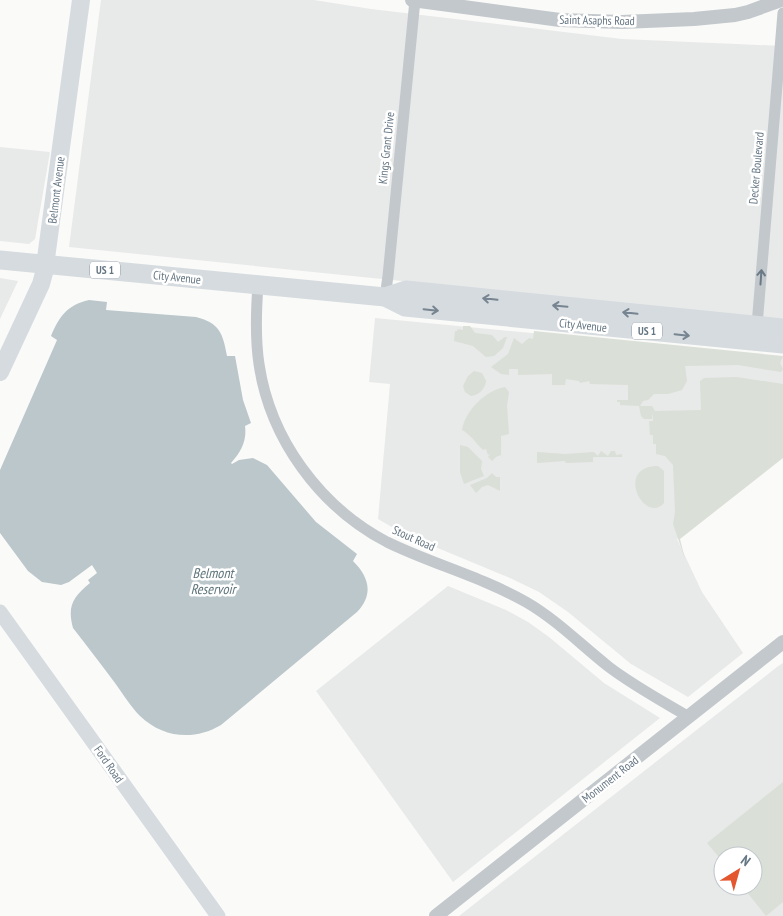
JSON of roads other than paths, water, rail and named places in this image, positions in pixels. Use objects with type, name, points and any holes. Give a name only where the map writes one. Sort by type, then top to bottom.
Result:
[{"type":"highway","name":"City Avenue","points":[[0,260],[384,297],[405,307],[783,344]]},
{"type":"highway","name":"City Avenue","points":[[384,297],[406,290],[783,328]]},
{"type":"highway","points":[[512,318],[517,307],[525,302]]},
{"type":"main road","name":"Belmont Avenue","points":[[0,372],[41,284],[46,264],[81,0]]},
{"type":"main road","name":"Ford Road","points":[[0,612],[218,916]]},
{"type":"street","name":"Saint Asaphs Road","points":[[413,0],[560,20],[622,22],[694,20],[726,16],[748,12],[782,0]]},
{"type":"street","name":"Kings Grant Drive","points":[[384,297],[388,276],[413,0]]},
{"type":"street","name":"Decker Boulevard","points":[[757,325],[783,13]]},
{"type":"street","name":"Stout Road","points":[[258,285],[257,346],[261,377],[268,401],[287,445],[302,468],[321,491],[353,520],[376,536],[532,605],[559,624],[619,674],[643,690],[690,716]]},
{"type":"street","name":"Monument Road","points":[[436,916],[783,642]]},
{"type":"water","name":"Belmont Reservoir","points":[[89,300],[107,302],[106,310],[196,317],[204,319],[219,330],[224,341],[227,356],[235,356],[243,400],[251,423],[245,426],[245,437],[242,446],[238,455],[231,463],[253,458],[267,465],[316,522],[357,554],[353,561],[366,579],[366,599],[357,612],[221,725],[200,733],[179,735],[169,733],[159,729],[140,716],[73,628],[71,608],[79,593],[90,583],[88,580],[97,573],[92,565],[69,582],[61,585],[42,582],[28,571],[0,533],[0,470],[57,340],[51,336],[57,323],[69,309]]}]
